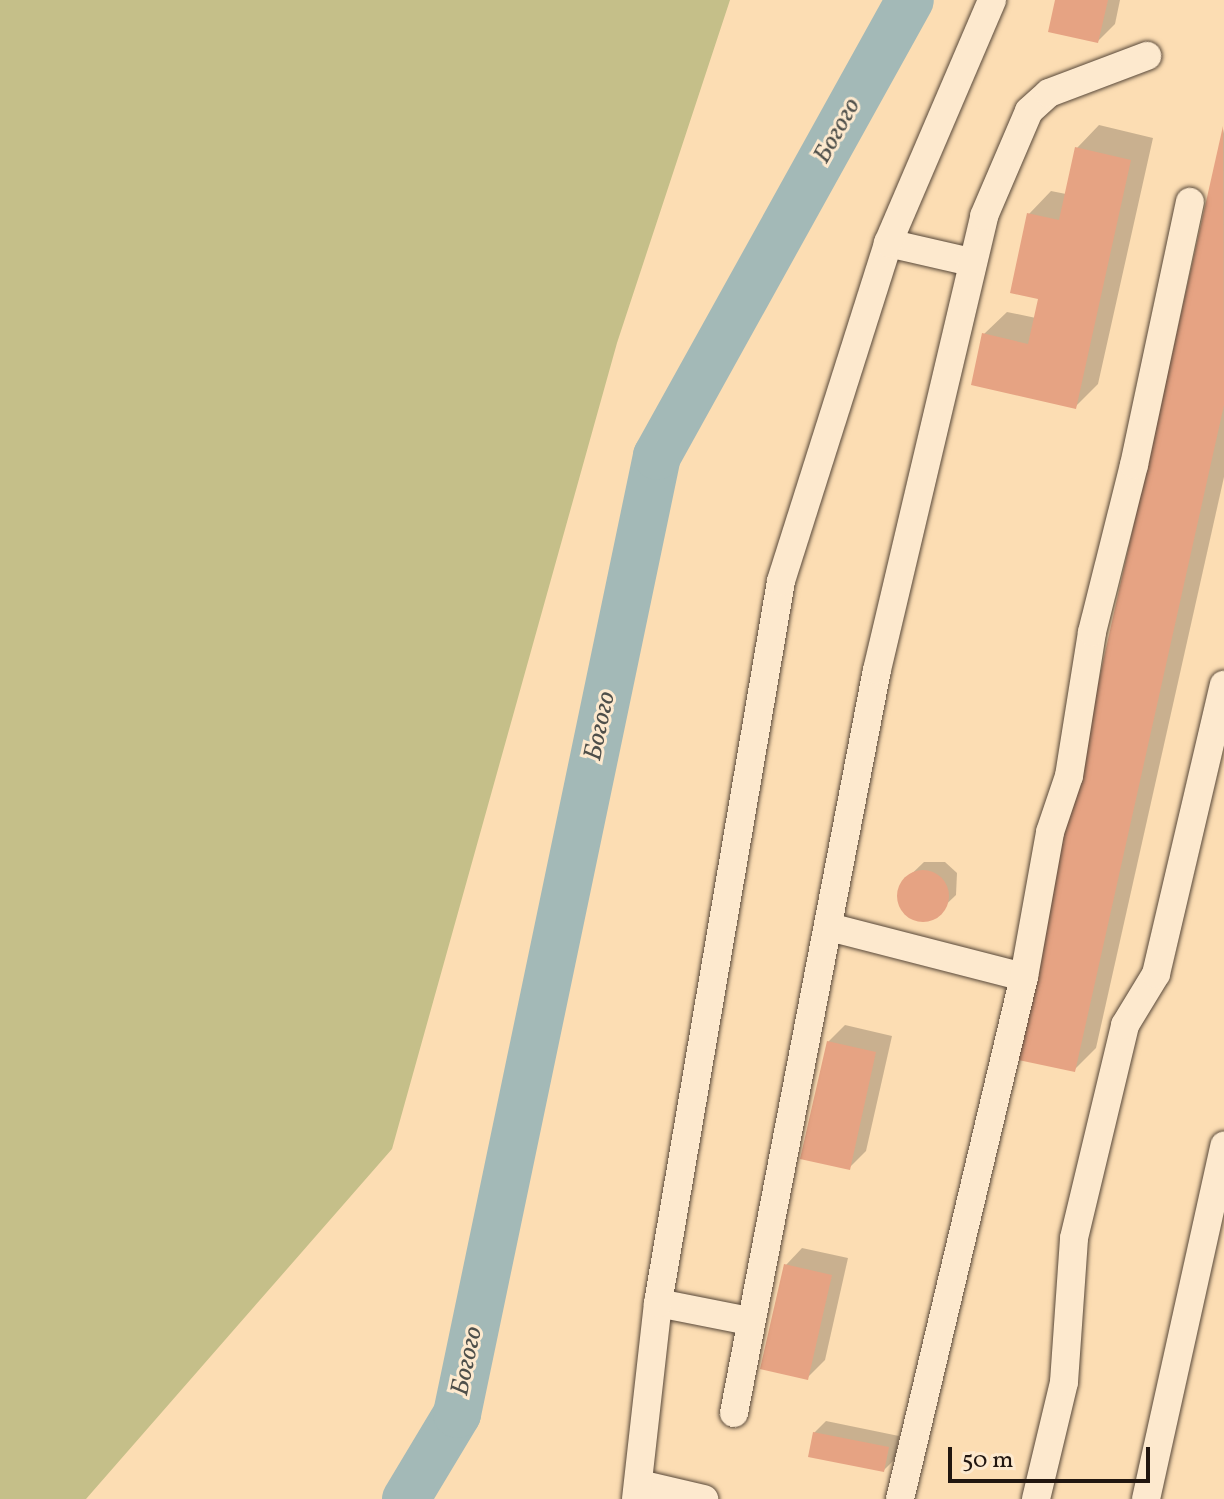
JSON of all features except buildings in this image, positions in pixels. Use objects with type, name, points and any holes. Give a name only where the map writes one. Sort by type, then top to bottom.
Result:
[{"type":"street","points":[[704,1499],[638,1492],[658,1303],[781,581],[888,243],[992,0]]},
{"type":"street","points":[[734,1413],[749,1321],[829,927],[877,670],[971,262],[1001,166],[1029,111],[1049,93],[1147,56]]},
{"type":"street","points":[[900,1499],[1024,977],[1050,832],[1069,776],[1092,632],[1134,465],[1190,202]]},
{"type":"street","points":[[888,243],[971,262]]},
{"type":"street","points":[[1036,1499],[1064,1382],[1074,1238],[1125,1025],[1156,974],[1224,685]]},
{"type":"street","points":[[829,927],[1024,977]]},
{"type":"street","points":[[1146,1499],[1224,1146]]},
{"type":"street","points":[[658,1303],[749,1321]]},
{"type":"shaded area","points":[[0,0],[730,0],[617,343],[392,1149],[86,1499],[0,1499]]},
{"type":"water","points":[[457,1414],[445,1448],[416,1499],[399,1499],[426,1438]]},
{"type":"waterway","name":"Богого","points":[[406,1499],[457,1414],[657,456],[910,0]]}]
